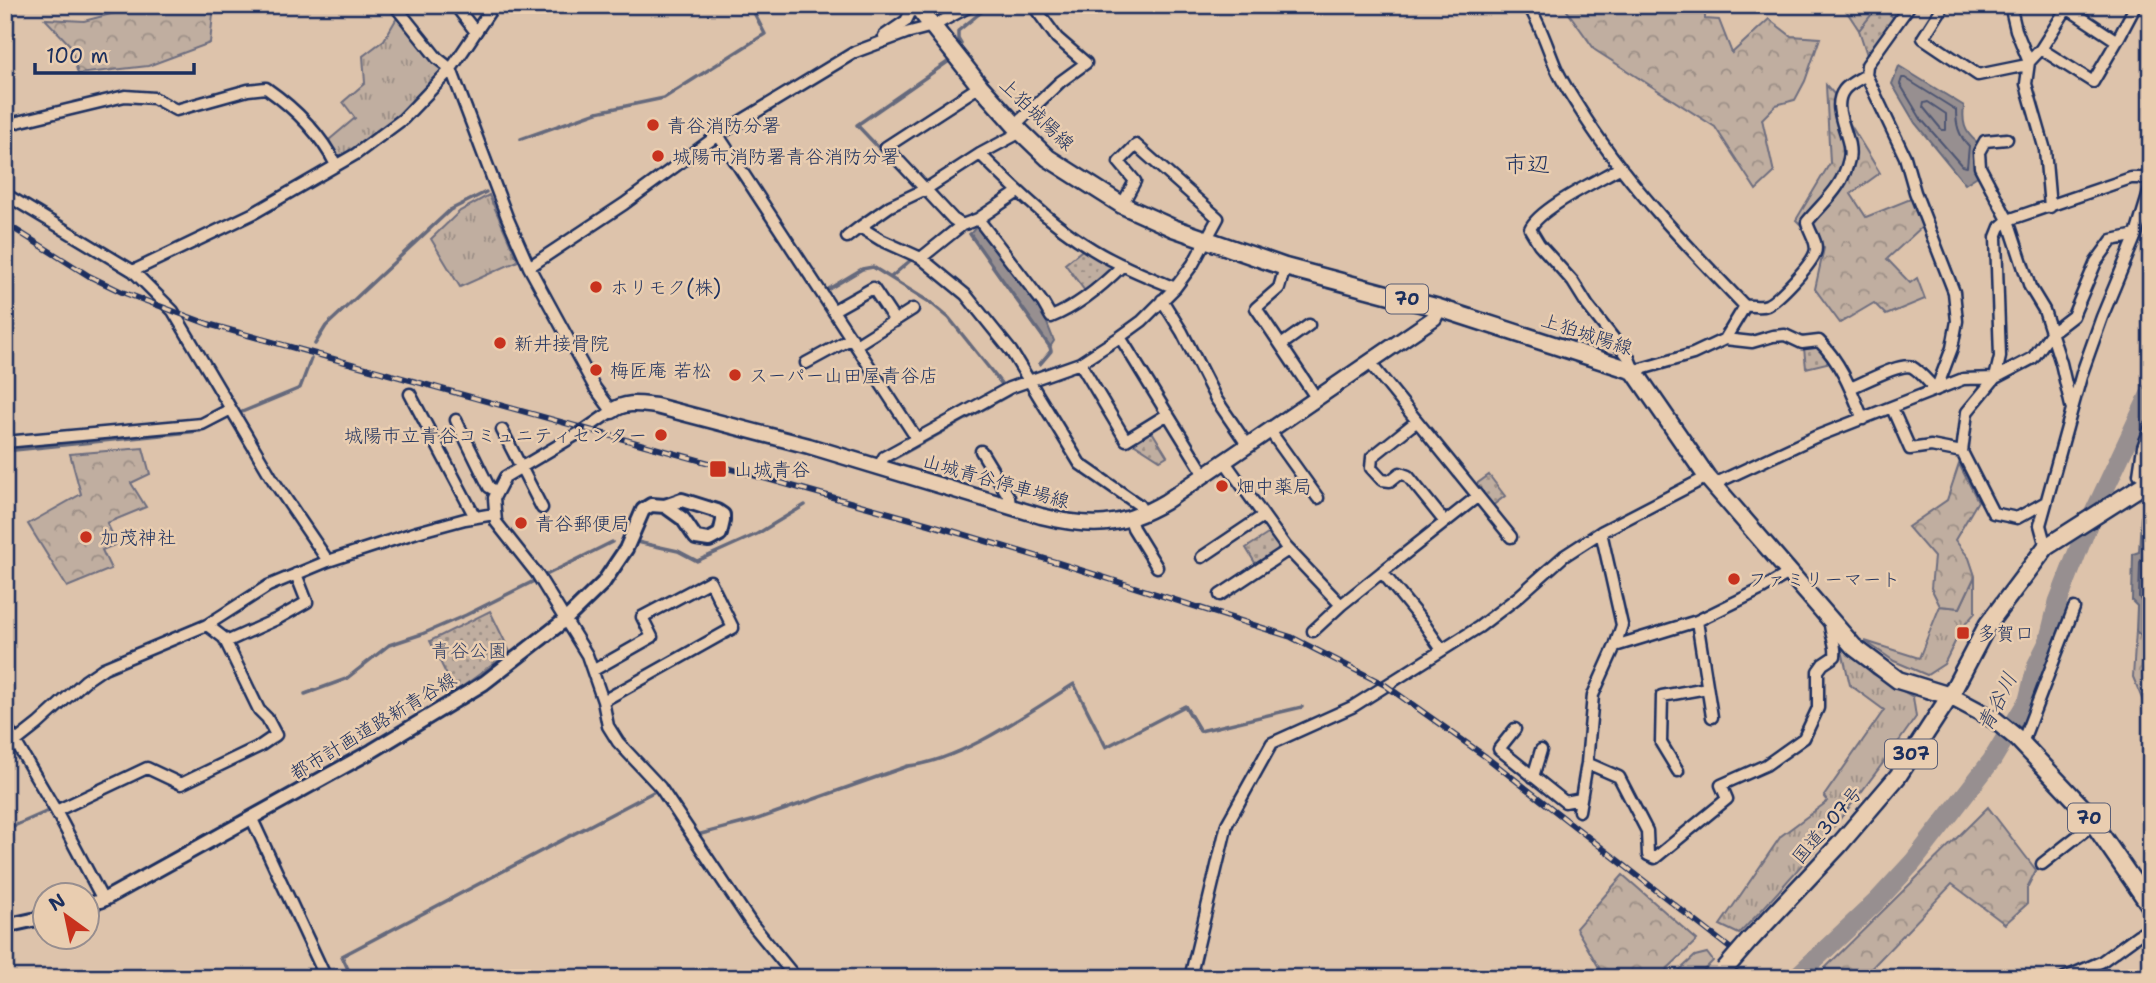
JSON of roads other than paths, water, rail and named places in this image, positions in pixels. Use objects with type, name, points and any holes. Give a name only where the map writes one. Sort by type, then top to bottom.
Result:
[{"type":"main road","name":"上狛城陽線","points":[[915,5],[980,86],[1048,158],[1122,205],[1173,228],[1285,267],[1439,308],[1634,371],[1711,480],[1854,647],[1898,680],[1950,696],[1996,720],[2019,740],[2082,807],[2151,907]]},
{"type":"main road","name":"山城青谷停車場線","points":[[612,411],[620,405],[632,403],[656,406],[808,446],[1074,524],[1097,524],[1145,514],[1370,363],[1434,318],[1439,308]]},
{"type":"main road","name":"307","points":[[2046,547],[2126,494],[2145,477]]},
{"type":"main road","name":"国道307号","points":[[1719,974],[1839,845],[1898,776],[1950,696],[1988,624],[2046,547]]},
{"type":"street","points":[[397,5],[437,58],[451,69],[507,217],[529,267],[594,388],[612,411],[505,477],[496,491],[494,514],[499,527],[540,579],[587,655],[594,670],[608,726],[618,742],[660,787],[751,923],[796,978]]},
{"type":"street","points":[[455,5],[475,31]]},
{"type":"street","points":[[133,271],[254,213],[356,154],[403,119],[451,69],[494,5]]},
{"type":"street","points":[[529,267],[624,204],[718,135],[906,21],[915,5]]},
{"type":"street","points":[[872,44],[933,26],[972,5]]},
{"type":"street","points":[[847,237],[890,206],[926,189],[1018,128],[1060,82],[1086,63],[1057,38],[1032,5]]},
{"type":"street","points":[[1528,5],[1539,21],[1557,71],[1621,167],[1709,269],[1745,306],[1762,307],[1770,303],[1807,266],[1816,252],[1807,222],[1831,197],[1843,178],[1850,156],[1849,138],[1839,102],[1844,89],[1866,75]]},
{"type":"street","points":[[1910,5],[1867,65],[1866,75],[1905,157],[1915,192],[1954,292],[1957,321],[1952,348],[1936,390]]},
{"type":"street","points":[[1944,5],[1923,38],[1978,75],[2028,63],[2067,8],[2117,41]]},
{"type":"street","points":[[2040,49],[2093,82],[2136,5]]},
{"type":"street","points":[[2013,7],[2016,30],[2028,63],[2026,84],[2045,150],[2050,207]]},
{"type":"street","points":[[962,225],[953,219],[886,147],[980,86]]},
{"type":"street","points":[[5,125],[125,96],[154,98],[176,110],[248,90],[267,88],[312,127],[324,142],[336,165]]},
{"type":"street","points":[[718,135],[917,439]]},
{"type":"street","points":[[2007,139],[1985,141],[1979,152],[1980,167],[2008,219],[2030,287],[2044,310],[2061,363],[2071,410]]},
{"type":"street","points":[[878,468],[884,457],[1009,388],[1080,363],[1142,321],[1175,288],[1193,264],[1218,218],[1136,145],[1119,162],[1135,181],[1122,205]]},
{"type":"street","points":[[980,154],[1018,192],[1066,231],[1123,265],[1175,288]]},
{"type":"street","points":[[1621,167],[1546,210],[1534,220],[1530,229],[1629,358],[1634,371],[1693,354],[1726,340],[1752,342],[1773,335],[1785,335],[1802,343],[1819,341],[1830,352],[1863,419]]},
{"type":"street","points":[[1995,378],[2000,357],[1996,237],[2000,228],[2008,219],[2131,178],[2151,178]]},
{"type":"street","points":[[2046,547],[2040,525],[2071,410],[2102,317],[2136,235],[2151,186]]},
{"type":"street","points":[[921,258],[962,225],[978,219],[1018,192]]},
{"type":"street","points":[[5,194],[133,271],[173,311],[273,480],[328,561]]},
{"type":"street","points":[[978,219],[1044,303],[1051,317],[1064,312],[1123,265]]},
{"type":"street","points":[[860,227],[921,258],[966,295],[1012,351],[1080,464],[1139,505],[1145,514]]},
{"type":"street","points":[[2046,502],[2017,518],[1993,513],[1962,452],[1967,412],[1995,378],[2033,358],[2051,333],[2073,316],[2096,262],[2112,240],[2136,235]]},
{"type":"street","points":[[1285,267],[1279,288],[1256,308],[1317,399]]},
{"type":"street","points":[[834,310],[873,288],[895,321]]},
{"type":"street","points":[[1162,300],[1182,332],[1216,400],[1248,446]]},
{"type":"street","points":[[1726,340],[1745,306]]},
{"type":"street","points":[[806,363],[895,321],[913,309]]},
{"type":"street","points":[[1281,345],[1309,325]]},
{"type":"street","points":[[1120,337],[1205,475]]},
{"type":"street","points":[[1080,363],[1126,440],[1168,414]]},
{"type":"street","points":[[1370,363],[1511,537]]},
{"type":"street","points":[[1850,388],[1894,368],[1908,365],[1936,390]]},
{"type":"street","points":[[1190,978],[1227,824],[1272,743],[1352,707],[1479,627],[1564,556],[1601,532],[1711,480],[1963,379],[1995,378]]},
{"type":"street","points":[[411,394],[475,517]]},
{"type":"street","points":[[1892,408],[1910,449],[1931,446],[1962,452]]},
{"type":"street","points":[[5,442],[202,424],[231,410]]},
{"type":"street","points":[[456,420],[489,487],[496,491]]},
{"type":"street","points":[[1417,421],[1371,457],[1371,468],[1381,480],[1390,481],[1400,473],[1408,476],[1445,522]]},
{"type":"street","points":[[2145,477],[2143,447],[2151,426]]},
{"type":"street","points":[[502,430],[542,508]]},
{"type":"street","points":[[1270,431],[1318,498]]},
{"type":"street","points":[[981,451],[1009,497],[1010,506]]},
{"type":"street","points":[[1225,462],[1288,550],[1341,606]]},
{"type":"street","points":[[1313,631],[1478,496]]},
{"type":"street","name":"都市計画道路新青谷線","points":[[103,900],[372,751],[484,683],[586,601],[618,562],[643,510],[651,505],[665,506]]},
{"type":"street","points":[[5,750],[85,681],[104,668],[208,625],[242,601],[296,574],[416,532],[494,514]]},
{"type":"street","points":[[1202,557],[1264,516]]},
{"type":"street","points":[[1130,519],[1157,568]]},
{"type":"street","points":[[1579,811],[1587,763],[1593,695],[1622,625],[1601,532]]},
{"type":"street","points":[[1220,595],[1288,550]]},
{"type":"street","points":[[1382,572],[1442,650]]},
{"type":"street","points":[[1615,646],[1697,621],[1788,573]]},
{"type":"street","points":[[226,642],[307,602],[296,574]]},
{"type":"street","points":[[594,670],[652,637],[642,617],[710,581],[733,628],[603,701]]},
{"type":"street","points":[[2019,740],[2074,608]]},
{"type":"street","points":[[1587,763],[1619,778],[1647,831],[1648,855],[1655,858],[1727,799],[1721,785],[1766,765],[1804,738],[1818,708],[1818,671],[1835,656],[1836,648],[1829,632],[1830,620]]},
{"type":"street","points":[[1697,621],[1712,717]]},
{"type":"street","points":[[56,811],[147,768],[181,784],[260,746],[276,735],[267,718],[259,710],[226,642],[208,625]]},
{"type":"street","points":[[1678,771],[1661,743],[1662,696],[1707,688]]},
{"type":"street","points":[[5,724],[56,811],[103,900]]},
{"type":"street","points":[[1515,729],[1499,749],[1565,802],[1581,799]]},
{"type":"street","points":[[1534,777],[1541,750]]},
{"type":"street","points":[[252,819],[327,978]]},
{"type":"street","points":[[2042,864],[2093,824]]},
{"type":"street","points":[[5,926],[32,920]]},
{"type":"street","points":[[2064,978],[2101,962],[2138,935],[2151,929]]},
{"type":"water","points":[[1899,66],[1964,106],[1965,126],[1977,142],[1975,167],[1979,175],[1965,184],[1915,123],[1892,84]]},
{"type":"water","points":[[976,227],[981,228],[1039,303],[1054,341],[1050,347],[970,234]]},
{"type":"water","points":[[2151,513],[2151,645],[2136,631],[2137,606],[2132,601],[2133,554],[2139,552],[2141,517]]},
{"type":"waterway","points":[[521,139],[597,112],[664,98],[765,34],[750,5]]},
{"type":"waterway","points":[[961,44],[958,31],[990,5]]},
{"type":"waterway","points":[[917,188],[857,125],[952,59]]},
{"type":"waterway","points":[[315,344],[326,326],[450,210],[486,192]]},
{"type":"waterway","points":[[928,199],[947,220]]},
{"type":"waterway","points":[[922,251],[950,227]]},
{"type":"waterway","points":[[970,234],[1050,347],[1051,351],[1040,364]]},
{"type":"waterway","points":[[891,277],[912,259]]},
{"type":"waterway","points":[[827,290],[862,269],[873,267],[931,303],[949,318],[1001,383]]},
{"type":"waterway","points":[[242,412],[300,388],[311,359]]},
{"type":"waterway","name":"青谷川","points":[[1795,978],[1877,901],[1913,862],[1992,760],[2028,700],[2037,664],[2048,642],[2058,602],[2088,525],[2151,391]]},
{"type":"waterway","points":[[892,460],[1009,395]]},
{"type":"waterway","points":[[5,451],[200,431]]},
{"type":"waterway","points":[[637,542],[678,551],[697,561],[757,534],[805,505]]},
{"type":"waterway","points":[[305,694],[346,679],[389,645],[466,615],[612,542]]},
{"type":"waterway","points":[[697,835],[755,820],[908,766],[950,755],[994,734],[1074,684],[1106,747],[1185,706],[1200,731],[1302,707]]},
{"type":"waterway","points":[[352,978],[342,956],[657,790]]},
{"type":"waterway","points":[[5,830],[48,811]]},
{"type":"railway","points":[[5,223],[89,276],[122,292],[208,324],[929,524],[1291,637],[1385,685],[1486,757],[1740,956]]},
{"type":"place","name":"青谷消防分署","points":[[653,125]]},
{"type":"place","name":"城陽市消防署青谷消防分署","points":[[658,156]]},
{"type":"place","name":"ホリモク(株)","points":[[596,287]]},
{"type":"place","name":"新井接骨院","points":[[500,343]]},
{"type":"place","name":"梅匠庵 若松","points":[[596,370]]},
{"type":"place","name":"スーパー山田屋青谷店","points":[[735,375]]},
{"type":"place","name":"城陽市立青谷コミュニティセンター","points":[[661,435]]},
{"type":"place","name":"山城青谷","points":[[718,469]]},
{"type":"place","name":"畑中薬局","points":[[1222,486]]},
{"type":"place","name":"青谷郵便局","points":[[521,523]]},
{"type":"place","name":"加茂神社","points":[[86,537]]},
{"type":"place","name":"ファミリーマート","points":[[1734,579]]},
{"type":"place","name":"多賀口","points":[[1963,633]]},
{"type":"district","name":"市辺","points":[[1527,164]]},
{"type":"park label","name":"青谷公園","points":[[469,650]]}]
